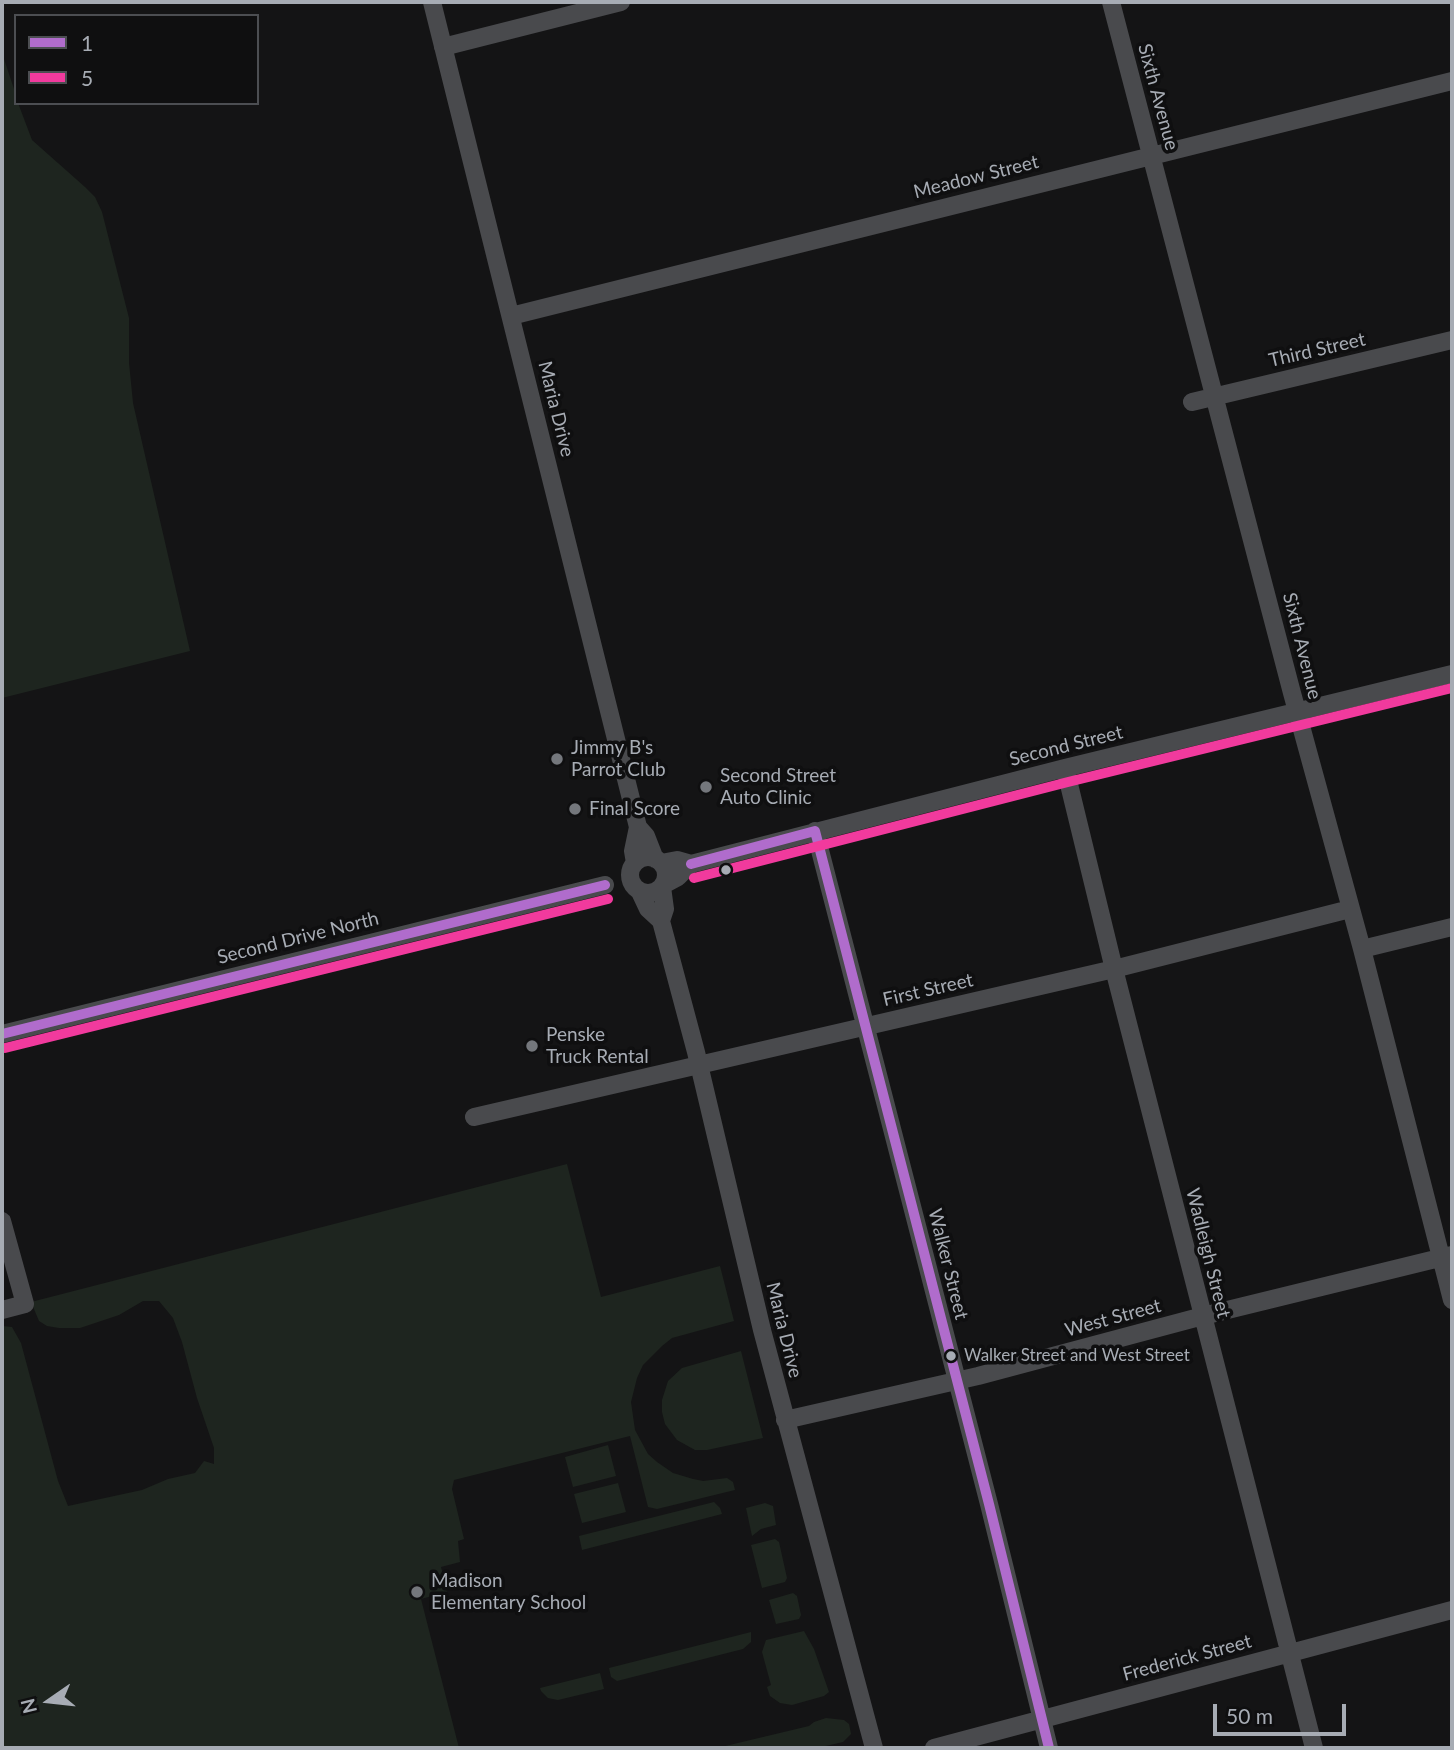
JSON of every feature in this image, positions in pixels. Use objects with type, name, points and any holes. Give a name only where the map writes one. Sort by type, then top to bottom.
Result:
[{"type":"street","name":"Maria Drive","points":[[432,2],[638,827]]},
{"type":"street","points":[[443,47],[621,2]]},
{"type":"street","name":"Sixth Avenue","points":[[1111,2],[1297,713],[1446,1257],[1452,1300]]},
{"type":"street","name":"Meadow Street","points":[[511,316],[1452,81]]},
{"type":"street","name":"Third Street","points":[[1192,402],[1452,340]]},
{"type":"street","name":"Second Street","points":[[691,864],[1065,768],[1452,674]]},
{"type":"street","name":"Wadleigh Street","points":[[1065,768],[1314,1748]]},
{"type":"street","points":[[638,827],[665,870],[662,886],[665,909],[661,921],[648,909],[630,878],[638,827]]},
{"type":"street","name":"Walker Street","points":[[815,831],[1049,1748]]},
{"type":"street","points":[[641,859],[677,860],[691,864],[678,877],[652,893],[617,890],[605,885],[613,875],[633,866],[641,859]]},
{"type":"street","name":"Second Drive North","points":[[2,1034],[605,885]]},
{"type":"street","name":"First Street","points":[[474,1116],[1114,969],[1350,909]]},
{"type":"street","name":"Maria Drive","points":[[661,921],[785,1420],[796,1452],[874,1748]]},
{"type":"street","points":[[1362,949],[1452,927]]},
{"type":"street","points":[[2,1221],[25,1304],[2,1310]]},
{"type":"street","name":"West Street","points":[[785,1420],[956,1381],[1203,1316],[1446,1257]]},
{"type":"street","name":"Frederick Street","points":[[933,1748],[1452,1610]]},
{"type":"shaded area","points":[[4,59],[14,89],[14,105],[19,105],[32,140],[95,197],[102,212],[129,318],[129,363],[133,403],[190,651],[2,698]]},
{"type":"shaded area","name":"Madison Elementary School","points":[[567,1164],[601,1297],[720,1266],[734,1321],[672,1338],[643,1365],[631,1402],[635,1430],[648,1454],[657,1462],[673,1473],[693,1479],[703,1481],[727,1478],[733,1482],[735,1490],[657,1509],[648,1507],[630,1436],[454,1480],[452,1489],[464,1539],[458,1541],[460,1562],[441,1567],[447,1592],[421,1599],[459,1748],[2,1748],[2,1326],[12,1327],[21,1343],[58,1481],[68,1506],[142,1490],[168,1479],[195,1473],[204,1461],[214,1464],[214,1448],[173,1318],[159,1301],[143,1301],[119,1315],[80,1328],[59,1328],[39,1321],[31,1302]]},
{"type":"shaded area","points":[[741,1351],[763,1438],[707,1450],[695,1450],[677,1440],[665,1424],[662,1412],[662,1400],[668,1381],[682,1368]]},
{"type":"shaded area","points":[[608,1445],[616,1476],[573,1487],[565,1457]]},
{"type":"shaded area","points":[[618,1483],[626,1512],[582,1523],[574,1494]]},
{"type":"shaded area","points":[[714,1502],[722,1514],[582,1550],[579,1536]]},
{"type":"shaded area","points":[[765,1503],[773,1506],[776,1525],[761,1529],[752,1536],[746,1508]]},
{"type":"shaded area","points":[[775,1539],[779,1542],[787,1578],[785,1582],[762,1588],[751,1545]]},
{"type":"shaded area","points":[[793,1593],[797,1596],[801,1615],[799,1619],[776,1624],[769,1600]]},
{"type":"shaded area","points":[[804,1631],[814,1649],[829,1692],[824,1696],[792,1705],[780,1703],[770,1696],[767,1687],[771,1685],[762,1652],[766,1640]]},
{"type":"shaded area","points":[[751,1632],[751,1642],[743,1649],[617,1681],[611,1677],[609,1668]]},
{"type":"shaded area","points":[[600,1673],[604,1689],[558,1700],[548,1698],[540,1688]]},
{"type":"shaded area","points":[[826,1718],[844,1720],[849,1724],[851,1734],[843,1742],[817,1748],[717,1748],[809,1726]]},
{"type":"transit line","name":"5","points":[[694,878],[1068,782],[1452,688]]},
{"type":"transit line","name":"1","points":[[691,864],[815,831],[989,1504],[1049,1748]]},
{"type":"transit line","name":"1","points":[[2,1034],[605,885]]},
{"type":"transit line","name":"5","points":[[5,1048],[608,899]]},
{"type":"place","name":"Jimmy B's Parrot Club","points":[[557,759]]},
{"type":"place","name":"Second Street Auto Clinic","points":[[706,787]]},
{"type":"place","name":"Final Score","points":[[575,809]]},
{"type":"place","name":"Penske Truck Rental","points":[[532,1046]]},
{"type":"place","name":"Walker Street and West Street","points":[[951,1356]]},
{"type":"place","name":"Madison Elementary School","points":[[417,1592]]}]
